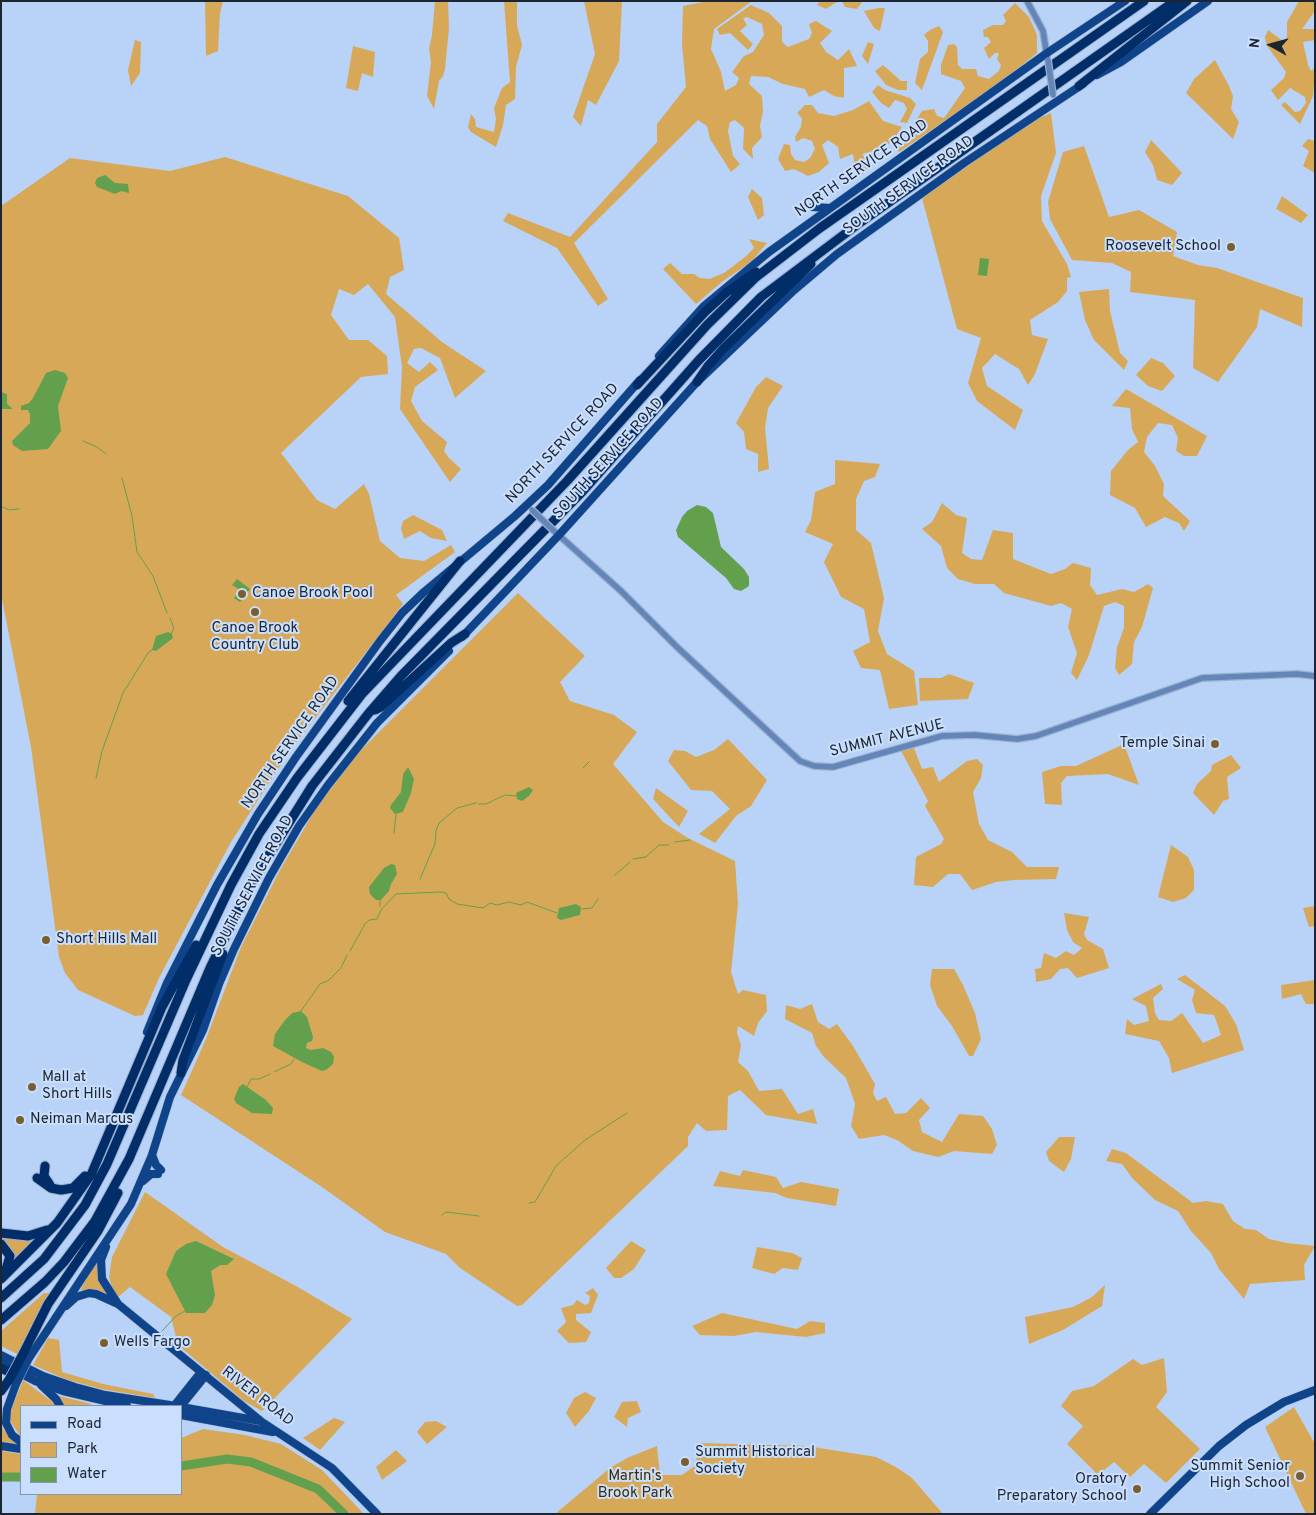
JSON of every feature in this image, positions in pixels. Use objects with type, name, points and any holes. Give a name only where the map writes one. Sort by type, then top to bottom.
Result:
[{"type":"highway","points":[[636,385],[704,312],[727,292],[780,258],[1144,1]]},
{"type":"highway","points":[[1,1320],[45,1282],[80,1242],[116,1186],[210,968],[252,882],[320,776],[368,714],[428,647],[582,492],[740,317],[782,280],[858,224],[1175,1]]},
{"type":"highway","points":[[1079,86],[1187,1]]},
{"type":"highway","points":[[698,382],[708,366],[724,348],[800,273],[858,224]]},
{"type":"highway","points":[[297,778],[338,723],[388,664],[567,481],[707,325],[780,258]]},
{"type":"highway","points":[[1,1298],[48,1254],[85,1205],[112,1155],[186,980],[214,920],[259,834],[360,684],[460,561]]},
{"type":"highway","points":[[368,714],[381,707],[451,643],[465,634]]},
{"type":"highway","points":[[181,1073],[183,1060],[230,937],[235,918]]},
{"type":"highway","points":[[1,1278],[57,1222],[91,1175],[98,1154],[176,979],[214,920]]},
{"type":"highway","points":[[1,1391],[12,1382],[26,1356],[48,1304],[112,1207],[127,1176],[148,1113]]},
{"type":"highway","points":[[37,1178],[45,1186],[59,1190],[69,1189],[78,1184],[98,1154]]},
{"type":"highway","points":[[44,1166],[47,1181],[59,1190]]},
{"type":"highway","points":[[1,1285],[85,1205]]},
{"type":"highway","points":[[1,1233],[32,1236],[57,1222]]},
{"type":"highway","points":[[1,1244],[10,1256],[9,1263],[1,1278]]},
{"type":"highway","points":[[1,1368],[7,1371],[13,1369]]},
{"type":"main road","name":"NORTH SERVICE ROAD","points":[[131,1078],[150,1020],[166,983],[217,885],[258,814],[296,756],[402,613],[460,561],[529,508],[636,385],[675,336],[704,306],[769,252],[829,208],[1048,57],[1125,1]]},
{"type":"main road","name":"SOUTH SERVICE ROAD","points":[[125,1214],[142,1182],[170,1097],[203,1030],[234,949],[270,878],[299,826],[328,784],[377,723],[465,634],[556,533],[698,382],[811,275],[1053,99],[1120,62],[1208,1]]},
{"type":"main road","points":[[812,207],[829,208]]},
{"type":"main road","points":[[142,1182],[147,1176],[160,1172],[152,1155]]},
{"type":"main road","points":[[26,1356],[61,1311],[65,1302],[125,1214]]},
{"type":"main road","name":"RIVER ROAD","points":[[125,1214],[106,1248],[101,1264],[103,1284],[118,1304],[262,1422],[332,1468],[377,1514]]},
{"type":"main road","name":"RIVER ROAD","points":[[61,1311],[76,1297],[89,1293],[118,1304]]},
{"type":"main road","points":[[1,1355],[43,1376],[75,1387],[104,1395],[169,1405]]},
{"type":"main road","points":[[181,1355],[190,1367],[191,1384]]},
{"type":"main road","points":[[1,1363],[35,1381],[78,1396],[117,1405]]},
{"type":"main road","points":[[176,1405],[191,1384],[204,1374]]},
{"type":"main road","points":[[182,1406],[204,1374]]},
{"type":"main road","points":[[35,1381],[56,1399],[59,1405]]},
{"type":"main road","points":[[1,1407],[12,1382]]},
{"type":"main road","points":[[12,1382],[6,1423],[12,1435],[20,1441]]},
{"type":"main road","points":[[1150,1514],[1219,1446],[1246,1425],[1282,1404],[1315,1390]]},
{"type":"main road","points":[[182,1407],[246,1417],[262,1422]]},
{"type":"main road","points":[[182,1415],[277,1433]]},
{"type":"main road","points":[[1,1446],[20,1449]]},
{"type":"street","points":[[1027,1],[1043,31],[1053,99]]},
{"type":"street","name":"SUMMIT AVENUE","points":[[529,508],[621,591],[684,654],[800,761],[814,766],[833,766],[942,736],[975,735],[1016,739],[1036,736],[1202,678],[1297,674],[1315,676]]},
{"type":"green space","points":[[205,1],[223,1],[220,13],[218,51],[206,56]]},
{"type":"green space","points":[[435,1],[448,1],[449,28],[445,69],[439,81],[434,109],[427,96],[431,62],[429,49]]},
{"type":"green space","points":[[504,1],[517,1],[517,25],[522,45],[516,67],[515,99],[506,105],[503,125],[496,147],[471,132],[468,127],[471,114],[475,119],[476,127],[494,132],[496,119],[494,108],[502,88],[510,82]]},
{"type":"green space","points":[[584,1],[622,1],[619,61],[596,105],[588,100],[581,126],[573,117],[595,54]]},
{"type":"green space","points":[[709,1],[752,1],[714,29],[711,49],[721,72],[725,91],[736,85],[739,78],[732,72],[744,56],[753,52],[764,35],[762,24],[747,17],[743,18],[747,25],[740,31],[753,44],[748,50],[730,33],[720,35],[717,29],[751,5],[769,13],[782,26],[782,42],[788,47],[809,39],[812,33],[809,24],[816,21],[832,31],[820,43],[826,52],[838,60],[849,49],[857,66],[844,68],[844,98],[834,96],[824,90],[809,97],[805,89],[783,84],[768,77],[751,76],[749,84],[762,96],[763,111],[760,126],[762,137],[752,148],[753,159],[743,149],[744,128],[735,120],[730,122],[728,131],[733,156],[740,164],[731,172],[710,139],[707,126],[698,120],[574,243],[608,299],[598,306],[557,248],[503,221],[508,213],[570,237],[657,142],[657,124],[686,87],[682,44],[683,6]]},
{"type":"green space","points":[[820,1],[842,1],[826,9],[817,5]]},
{"type":"green space","points":[[842,1],[863,1],[857,9],[845,7]]},
{"type":"green space","points":[[1299,1],[1315,1],[1315,11],[1302,29],[1315,29],[1315,40],[1303,42],[1308,65],[1311,71],[1315,68],[1313,96],[1300,124],[1281,105],[1285,102],[1295,112],[1300,111],[1306,103],[1305,97],[1290,88],[1278,100],[1271,90],[1284,78],[1286,72],[1267,46],[1265,37],[1268,30],[1283,41],[1287,37],[1287,22]]},
{"type":"green space","points":[[1015,3],[1029,17],[1037,35],[1037,53],[992,89],[899,152],[896,148],[915,129],[916,120],[922,111],[934,109],[937,116],[944,118],[965,88],[961,81],[941,74],[941,65],[948,45],[954,44],[957,47],[958,65],[962,69],[976,69],[978,76],[989,79],[999,71],[1001,65],[997,59],[999,53],[995,53],[989,59],[984,48],[991,42],[988,37],[984,37],[983,30],[993,25],[1003,25],[1006,21],[1003,15]]},
{"type":"green space","points":[[885,8],[880,31],[874,28],[864,11]]},
{"type":"green space","points":[[939,26],[943,32],[922,90],[915,83],[920,59],[928,52],[928,41],[924,35]]},
{"type":"green space","points":[[135,40],[141,42],[140,73],[131,86],[128,70]]},
{"type":"green space","points":[[868,42],[874,44],[868,64],[862,56]]},
{"type":"green space","points":[[353,46],[375,52],[373,77],[362,73],[358,91],[346,88]]},
{"type":"green space","points":[[1215,60],[1233,96],[1231,109],[1239,122],[1233,139],[1186,93],[1194,79]]},
{"type":"green space","points":[[883,65],[901,81],[907,81],[907,90],[898,90],[886,85],[875,71]]},
{"type":"green space","points":[[878,85],[885,90],[910,98],[916,104],[907,123],[900,122],[907,109],[904,103],[895,100],[889,108],[881,103],[872,92]]},
{"type":"green space","points":[[869,101],[883,121],[902,127],[894,139],[884,148],[862,154],[870,165],[862,175],[855,168],[853,154],[840,159],[838,147],[828,140],[822,145],[829,163],[819,172],[808,176],[794,169],[785,171],[778,159],[784,144],[790,145],[791,154],[795,160],[804,162],[810,158],[815,149],[812,141],[803,138],[796,142],[795,137],[801,127],[802,118],[797,113],[805,105],[812,105],[818,113],[834,116],[853,110]]},
{"type":"green space","points":[[1051,113],[1056,153],[1041,196],[1042,221],[1067,264],[1071,277],[1067,278],[1067,291],[1058,302],[1030,320],[1032,335],[1048,339],[1035,374],[1028,385],[1019,369],[995,354],[982,368],[987,386],[1023,410],[1015,430],[977,401],[968,383],[981,338],[957,329],[922,198],[1028,123]]},
{"type":"green space","points":[[1308,139],[1315,141],[1315,173],[1303,166],[1309,151],[1302,146]]},
{"type":"green space","points":[[1151,140],[1182,173],[1172,185],[1157,180],[1153,165],[1145,152]]},
{"type":"green space","points":[[1084,146],[1109,217],[1139,210],[1177,232],[1173,256],[1198,265],[1217,268],[1303,298],[1302,327],[1260,309],[1257,327],[1218,382],[1193,368],[1195,300],[1130,292],[1131,272],[1112,263],[1072,260],[1050,219],[1048,202],[1063,152]]},
{"type":"green space","points":[[225,157],[348,196],[399,238],[404,270],[390,277],[386,294],[442,342],[486,371],[455,398],[440,358],[421,348],[414,349],[407,363],[419,372],[430,362],[438,370],[415,387],[411,401],[422,421],[447,442],[444,451],[461,469],[450,482],[400,409],[402,367],[395,317],[368,284],[354,295],[339,289],[331,315],[349,340],[368,340],[387,356],[388,374],[361,377],[281,453],[317,500],[335,509],[364,484],[369,494],[380,541],[400,558],[424,561],[451,545],[455,552],[396,595],[403,604],[289,752],[231,842],[159,978],[143,1015],[135,1016],[78,990],[65,973],[59,957],[31,747],[1,594],[1,206],[70,158],[170,171]]},
{"type":"green space","points":[[752,189],[762,198],[764,215],[758,220],[748,197]]},
{"type":"green space","points":[[1282,196],[1308,215],[1301,223],[1276,209]]},
{"type":"green space","points":[[749,239],[767,243],[751,262],[723,281],[696,304],[663,269],[670,263],[682,274],[694,274],[700,278],[709,279],[724,273],[754,248]]},
{"type":"green space","points":[[1109,289],[1110,311],[1120,353],[1128,361],[1124,370],[1094,340],[1085,320],[1079,292]]},
{"type":"green space","points":[[1151,358],[1163,363],[1175,376],[1162,391],[1148,386],[1136,375]]},
{"type":"green space","points":[[766,377],[783,386],[768,408],[765,428],[769,469],[758,472],[758,454],[746,449],[744,432],[736,423],[756,387]]},
{"type":"green space","points":[[1126,389],[1207,436],[1197,456],[1184,456],[1176,451],[1178,438],[1172,425],[1158,423],[1147,437],[1144,452],[1155,466],[1164,484],[1163,496],[1190,521],[1184,531],[1179,523],[1165,517],[1146,527],[1135,508],[1110,495],[1111,471],[1128,450],[1138,442],[1132,429],[1130,408],[1112,406]]},
{"type":"green space","points":[[835,460],[880,464],[875,477],[864,481],[856,499],[856,530],[871,543],[884,598],[878,631],[887,654],[914,671],[918,705],[889,709],[880,670],[861,668],[853,651],[870,642],[864,609],[841,597],[824,562],[833,544],[805,532],[811,520],[815,492],[835,484]]},
{"type":"green space","points":[[942,503],[956,515],[967,518],[962,553],[971,559],[982,560],[993,530],[1013,533],[1013,559],[1051,574],[1065,569],[1073,563],[1091,568],[1090,585],[1097,595],[1122,589],[1134,592],[1148,584],[1153,588],[1142,627],[1134,642],[1132,664],[1119,675],[1115,668],[1117,647],[1124,628],[1124,606],[1115,602],[1104,606],[1089,655],[1077,680],[1071,673],[1077,653],[1068,627],[1072,609],[1061,603],[1051,606],[1004,593],[994,584],[975,584],[958,579],[947,568],[941,546],[922,529],[932,522]]},
{"type":"green space","points":[[413,515],[442,530],[447,541],[431,538],[420,531],[404,539],[401,528],[403,521]]},
{"type":"green space","points":[[518,593],[585,656],[560,682],[570,701],[614,715],[637,732],[613,764],[663,822],[688,838],[735,861],[738,904],[731,972],[738,994],[743,990],[766,995],[767,1011],[758,1023],[754,1036],[738,1026],[737,1033],[741,1045],[738,1062],[748,1071],[759,1091],[782,1089],[798,1114],[813,1109],[817,1124],[766,1115],[740,1090],[728,1096],[727,1130],[706,1131],[697,1123],[688,1137],[688,1146],[522,1305],[517,1306],[460,1268],[446,1254],[385,1232],[322,1187],[181,1095],[206,1039],[241,947],[280,870],[315,810],[357,754]]},
{"type":"green space","points":[[949,674],[974,683],[968,699],[920,701],[919,678],[941,678]]},
{"type":"green space","points":[[728,739],[767,780],[751,806],[736,816],[715,843],[699,834],[730,809],[712,791],[691,790],[668,761],[674,750],[685,751],[696,757],[714,750]]},
{"type":"green space","points":[[1124,744],[1139,785],[1108,774],[1067,776],[1061,783],[1062,805],[1045,804],[1042,772],[1061,766],[1076,766]]},
{"type":"green space","points":[[914,748],[922,769],[933,767],[939,782],[967,761],[977,759],[983,765],[981,778],[973,792],[979,824],[988,840],[1012,852],[1027,867],[1059,867],[1056,879],[996,882],[972,890],[960,874],[948,874],[933,887],[914,885],[916,857],[941,844],[944,839],[925,806],[928,801],[901,751]]},
{"type":"green space","points":[[1231,755],[1241,768],[1227,777],[1229,799],[1223,801],[1214,815],[1193,793],[1197,784],[1211,771],[1212,765]]},
{"type":"green space","points":[[656,788],[688,811],[679,827],[653,799]]},
{"type":"green space","points":[[1171,845],[1188,857],[1194,870],[1194,890],[1186,898],[1173,902],[1158,897]]},
{"type":"green space","points":[[1315,906],[1315,926],[1309,927],[1303,908]]},
{"type":"green space","points":[[1064,913],[1089,917],[1084,934],[1087,940],[1103,949],[1109,968],[1077,978],[1068,968],[1060,969],[1051,979],[1036,982],[1035,969],[1041,968],[1044,953],[1056,958],[1066,951],[1074,955],[1082,948],[1073,942],[1067,930]]},
{"type":"green space","points":[[932,969],[954,969],[963,985],[975,1013],[981,1039],[973,1056],[969,1056],[952,1026],[937,1006],[930,985]]},
{"type":"green space","points":[[1185,975],[1225,1006],[1236,1024],[1244,1050],[1172,1073],[1169,1058],[1159,1041],[1125,1034],[1127,1019],[1134,1025],[1149,1021],[1146,1006],[1132,999],[1161,984],[1163,989],[1153,998],[1155,1013],[1159,1020],[1171,1021],[1182,1013],[1203,1043],[1221,1035],[1214,1015],[1196,1013],[1192,1000],[1195,990],[1177,979]]},
{"type":"green space","points":[[1315,980],[1315,1004],[1306,1004],[1301,994],[1282,999],[1281,985]]},
{"type":"green space","points":[[812,1004],[818,1022],[829,1029],[837,1024],[853,1046],[875,1084],[873,1093],[877,1101],[886,1097],[895,1114],[906,1113],[921,1098],[930,1108],[919,1120],[922,1132],[942,1142],[959,1114],[983,1116],[992,1129],[997,1145],[992,1154],[954,1151],[938,1157],[913,1151],[897,1140],[884,1135],[859,1139],[851,1126],[855,1104],[846,1078],[824,1057],[816,1046],[812,1033],[785,1019],[786,1005],[800,1009]]},
{"type":"green space","points":[[1059,1137],[1075,1137],[1071,1159],[1064,1172],[1049,1161],[1046,1152]]},
{"type":"green space","points":[[1112,1149],[1126,1153],[1193,1203],[1206,1201],[1223,1204],[1233,1221],[1245,1229],[1256,1230],[1269,1239],[1315,1246],[1304,1265],[1305,1280],[1250,1284],[1244,1299],[1219,1269],[1211,1253],[1191,1231],[1178,1211],[1155,1200],[1133,1179],[1122,1164],[1106,1161]]},
{"type":"green space","points":[[743,1170],[776,1177],[783,1188],[801,1182],[839,1189],[836,1206],[787,1198],[775,1193],[713,1186],[720,1171],[740,1176]]},
{"type":"green space","points":[[145,1192],[223,1247],[296,1286],[352,1319],[262,1411],[244,1401],[178,1345],[171,1317],[130,1287],[118,1297],[112,1288],[109,1277],[112,1257]]},
{"type":"green space","points":[[1,1236],[35,1241],[11,1267],[7,1246],[1,1239]]},
{"type":"green space","points":[[631,1241],[646,1250],[634,1269],[621,1278],[614,1278],[606,1268]]},
{"type":"green space","points":[[757,1247],[792,1253],[802,1258],[798,1270],[783,1268],[774,1274],[752,1268]]},
{"type":"green space","points":[[102,1252],[98,1264],[98,1278],[107,1295],[80,1290]]},
{"type":"green space","points":[[1105,1285],[1102,1306],[1063,1330],[1029,1344],[1025,1317],[1073,1307],[1092,1297]]},
{"type":"green space","points":[[593,1288],[598,1295],[591,1313],[576,1314],[576,1320],[591,1332],[586,1342],[569,1343],[557,1331],[566,1322],[561,1308],[573,1305],[577,1300],[585,1305],[589,1303],[590,1296],[585,1293]]},
{"type":"green space","points":[[44,1293],[52,1293],[17,1354],[1,1346],[1,1331]]},
{"type":"green space","points":[[722,1313],[797,1329],[810,1321],[825,1323],[825,1333],[806,1337],[756,1332],[734,1336],[700,1335],[692,1326]]},
{"type":"green space","points":[[48,1338],[59,1340],[62,1372],[103,1384],[153,1394],[155,1398],[101,1389],[65,1379],[33,1365]]},
{"type":"green space","points":[[1164,1358],[1167,1392],[1156,1407],[1200,1449],[1166,1483],[1144,1464],[1130,1477],[1114,1462],[1098,1475],[1067,1444],[1083,1426],[1061,1406],[1072,1391],[1094,1386],[1133,1359],[1142,1365]]},
{"type":"green space","points":[[23,1380],[54,1403],[54,1405],[20,1405],[20,1436],[8,1418]]},
{"type":"green space","points":[[585,1392],[596,1398],[589,1411],[575,1427],[566,1413],[574,1398]]},
{"type":"green space","points":[[59,1396],[92,1404],[88,1405],[63,1405]]},
{"type":"green space","points":[[637,1401],[641,1412],[628,1418],[627,1427],[614,1417],[622,1402]]},
{"type":"green space","name":"Summit Senior High School","points":[[1294,1407],[1315,1444],[1315,1514],[1306,1514],[1265,1427]]},
{"type":"green space","points":[[1,1412],[3,1429],[20,1446],[1,1443]]},
{"type":"green space","points":[[334,1418],[345,1422],[320,1450],[303,1438]]},
{"type":"green space","points":[[436,1421],[447,1427],[427,1444],[417,1432],[425,1422]]},
{"type":"green space","points":[[203,1429],[245,1435],[281,1444],[322,1470],[364,1514],[35,1514],[37,1495],[182,1495],[182,1438]]},
{"type":"green space","name":"Martin's Brook Park","points":[[698,1443],[807,1446],[876,1457],[912,1478],[943,1514],[555,1514],[610,1468],[627,1458],[657,1446],[660,1475],[682,1475],[696,1465]]},
{"type":"green space","points":[[396,1450],[407,1461],[382,1480],[376,1467]]},
{"type":"green space","points":[[1,1451],[20,1454],[20,1482],[8,1478],[1,1479]]},
{"type":"water","points":[[105,175],[115,183],[128,184],[129,193],[121,191],[115,194],[97,187],[95,183],[97,178]]},
{"type":"water","points":[[980,258],[989,259],[987,276],[978,275]]},
{"type":"water","points":[[55,370],[65,373],[68,378],[58,406],[61,431],[48,449],[22,451],[13,445],[12,441],[30,423],[28,410],[21,410],[21,406],[29,403],[33,398],[46,373]]},
{"type":"water","points":[[1,392],[7,394],[7,404],[13,409],[1,409]]},
{"type":"water","points":[[697,505],[706,507],[713,513],[721,547],[744,569],[749,577],[749,586],[741,591],[734,589],[726,578],[678,537],[676,530],[682,517],[687,511]]},
{"type":"water","name":"Canoe Brook Pool","points":[[237,579],[250,589],[240,602],[234,598],[240,590],[232,585]]},
{"type":"water","points":[[168,632],[172,634],[173,638],[156,651],[152,650],[156,636]]},
{"type":"water","points":[[408,767],[414,779],[411,793],[403,812],[395,814],[390,808],[401,792],[403,774]]},
{"type":"water","points":[[529,787],[533,790],[529,796],[522,801],[517,799],[516,793]]},
{"type":"water","points":[[391,864],[395,865],[397,874],[389,891],[381,900],[376,900],[370,894],[369,887],[384,868]]},
{"type":"water","points":[[576,904],[581,907],[580,915],[561,920],[557,918],[559,908]]},
{"type":"water","points":[[301,1011],[307,1017],[313,1037],[312,1041],[307,1043],[306,1048],[311,1050],[323,1048],[331,1052],[334,1057],[333,1064],[326,1070],[322,1071],[302,1062],[273,1046],[275,1034],[285,1020],[292,1013]]},
{"type":"water","points":[[243,1084],[266,1100],[273,1108],[272,1114],[252,1113],[236,1103],[234,1099],[239,1087]]},
{"type":"water","points":[[196,1241],[234,1259],[227,1265],[220,1265],[211,1271],[215,1295],[212,1305],[205,1313],[186,1313],[166,1274],[176,1251],[186,1244]]},
{"type":"waterway","points":[[83,441],[97,447],[106,454]]},
{"type":"waterway","points":[[122,478],[132,516],[137,552],[153,576],[167,613]]},
{"type":"waterway","points":[[1,506],[9,510],[19,509]]},
{"type":"waterway","points":[[170,618],[174,628],[171,634]]},
{"type":"waterway","points":[[96,778],[102,751],[123,693],[148,653],[153,649]]},
{"type":"waterway","points":[[583,768],[589,762]]},
{"type":"waterway","points":[[478,804],[486,804],[505,795],[516,796]]},
{"type":"waterway","points":[[420,879],[435,844],[439,823],[457,808],[476,803]]},
{"type":"waterway","points":[[394,833],[396,814]]},
{"type":"waterway","points":[[675,842],[690,840]]},
{"type":"waterway","points":[[633,859],[646,857],[659,845],[669,845]]},
{"type":"waterway","points":[[615,875],[630,862]]},
{"type":"waterway","points":[[350,951],[365,924],[369,920],[377,919],[381,910],[396,894],[440,892],[446,893],[449,899],[457,904],[483,908],[490,903],[497,905],[509,902],[521,905],[527,902],[557,913]]},
{"type":"waterway","points":[[582,909],[592,908],[598,899]]},
{"type":"waterway","points":[[380,900],[380,906]]},
{"type":"waterway","points":[[301,1011],[320,984],[329,980],[341,968],[347,955]]},
{"type":"waterway","points":[[274,1072],[291,1064],[294,1059]]},
{"type":"waterway","points":[[247,1087],[251,1079],[259,1079],[270,1074]]},
{"type":"waterway","points":[[529,1203],[535,1202],[556,1166],[585,1140],[627,1113]]},
{"type":"waterway","points":[[442,1215],[446,1212],[479,1216]]},
{"type":"waterway","points":[[162,1331],[176,1316],[185,1311]]},
{"type":"waterway","points":[[182,1466],[227,1459],[251,1462],[318,1489],[344,1514]]},
{"type":"waterway","points":[[1,1477],[20,1477]]},
{"type":"place","name":"Roosevelt School","points":[[1231,247]]},
{"type":"place","name":"Canoe Brook Pool","points":[[242,594]]},
{"type":"place","name":"Canoe Brook Country Club","points":[[255,612]]},
{"type":"place","name":"Temple Sinai","points":[[1215,744]]},
{"type":"place","name":"Short Hills Mall","points":[[46,940]]},
{"type":"place","name":"Mall at Short Hills","points":[[32,1087]]},
{"type":"place","name":"Neiman Marcus","points":[[20,1120]]},
{"type":"place","name":"Wells Fargo","points":[[104,1343]]},
{"type":"place","name":"Summit Historical Society","points":[[685,1462]]},
{"type":"place","name":"Summit Senior High School","points":[[1300,1476]]},
{"type":"place","name":"Oratory Preparatory School","points":[[1137,1489]]}]
